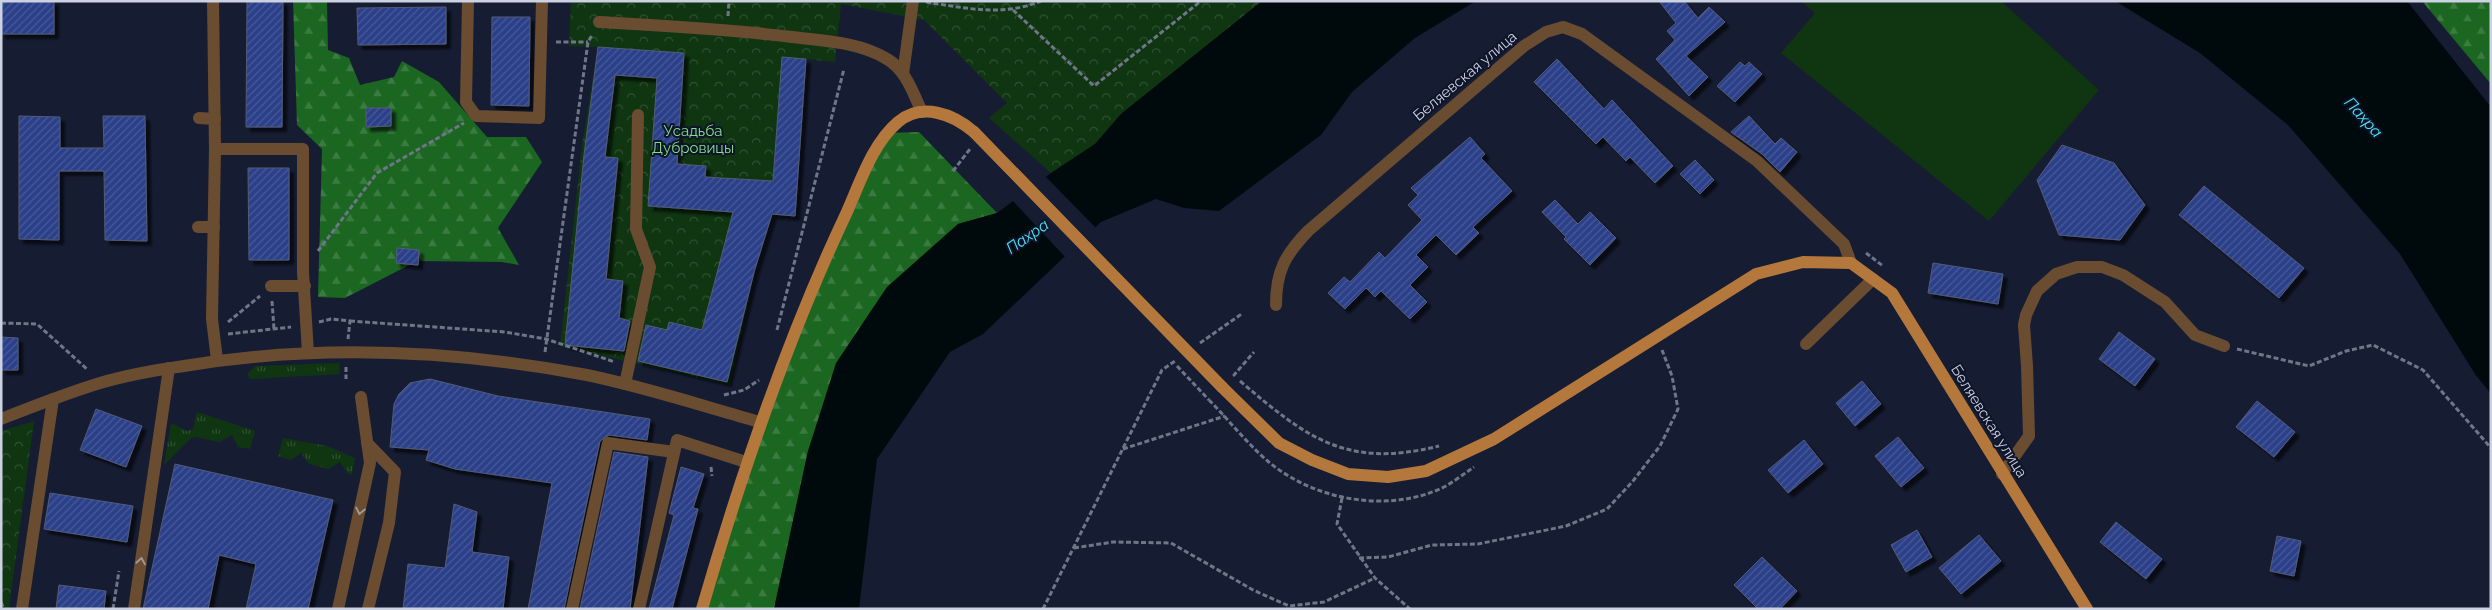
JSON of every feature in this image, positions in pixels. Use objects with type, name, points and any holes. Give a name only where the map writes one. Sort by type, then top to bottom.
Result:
[{"type":"main road","points":[[702,609],[746,462],[760,422],[833,241],[874,154],[887,133],[900,121],[922,112],[944,113],[974,132],[1222,387],[1279,442],[1312,460],[1348,474],[1388,477],[1426,471],[1494,439],[1756,274],[1803,262],[1851,263]]},
{"type":"main road","name":"Беляевская улица","points":[[1851,263],[1892,293],[2087,609]]},
{"type":"street","points":[[213,1],[215,149],[212,336],[216,360]]},
{"type":"street","points":[[468,1],[466,102],[476,116],[539,118],[542,1]]},
{"type":"street","points":[[903,74],[913,1]]},
{"type":"street","points":[[599,22],[728,29],[865,48],[888,60],[903,74],[922,112]]},
{"type":"street","name":"Беляевская улица","points":[[1276,305],[1276,288],[1285,258],[1308,231],[1524,46],[1546,32],[1563,27],[1582,34],[1757,161],[1844,244],[1851,263]]},
{"type":"street","points":[[625,384],[650,267],[636,229],[638,115]]},
{"type":"street","points":[[199,118],[214,119]]},
{"type":"street","points":[[215,149],[303,149],[303,272],[308,353]]},
{"type":"street","points":[[198,227],[214,227]]},
{"type":"street","points":[[2002,474],[2029,436],[2024,325],[2026,315],[2037,292],[2056,274],[2076,267],[2102,267],[2123,275],[2165,302],[2195,335],[2224,346]]},
{"type":"street","points":[[1806,344],[1873,279]]},
{"type":"street","points":[[271,286],[305,286]]},
{"type":"street","points":[[1,419],[101,383],[169,368],[216,360],[308,353],[430,355],[478,358],[625,384],[760,422]]},
{"type":"street","points":[[134,609],[166,402],[169,368]]},
{"type":"street","points":[[338,609],[370,463],[361,397]]},
{"type":"street","points":[[22,609],[53,399]]},
{"type":"street","points":[[639,609],[677,440],[746,462]]},
{"type":"street","points":[[367,443],[395,472],[389,523],[368,609]]},
{"type":"street","points":[[572,609],[608,443],[674,452]]},
{"type":"path","points":[[921,1],[989,12],[1013,10],[1041,1]]},
{"type":"path","points":[[1013,10],[1094,86],[1201,1]]},
{"type":"path","points":[[542,368],[588,42],[599,22]]},
{"type":"path","points":[[540,42],[588,42]]},
{"type":"path","points":[[776,336],[844,69]]},
{"type":"path","points":[[303,272],[377,173],[476,116]]},
{"type":"path","points":[[952,171],[971,148]]},
{"type":"path","points":[[212,336],[271,286]]},
{"type":"path","points":[[271,286],[274,329]]},
{"type":"path","points":[[1194,347],[1243,313]]},
{"type":"path","points":[[350,321],[505,332],[546,340],[628,367]]},
{"type":"path","points":[[1,323],[37,324],[101,383]]},
{"type":"path","points":[[2224,346],[2309,366],[2346,351],[2373,344],[2423,370],[2491,448]]},
{"type":"path","points":[[1359,558],[1388,557],[1432,546],[1478,544],[1566,526],[1607,509],[1633,482],[1660,446],[1678,410],[1672,376],[1662,350]]},
{"type":"path","points":[[1254,352],[1234,375],[1288,422],[1324,442],[1355,451],[1387,454],[1416,452],[1445,445]]},
{"type":"path","points":[[1043,609],[1162,370],[1178,358]]},
{"type":"path","points":[[708,408],[712,394],[733,393],[755,384],[761,378]]},
{"type":"path","points":[[1122,449],[1224,416]]},
{"type":"path","points":[[708,450],[712,476]]},
{"type":"path","points":[[1342,498],[1337,524],[1374,578],[1410,609]]},
{"type":"path","points":[[1074,548],[1114,542],[1171,543],[1254,590],[1289,606],[1324,602],[1374,578]]},
{"type":"path","points":[[113,609],[119,571]]},
{"type":"path","points":[[1,602],[4,609]]},
{"type":"green space","points":[[293,1],[327,1],[328,50],[349,58],[360,85],[394,77],[402,61],[439,82],[487,137],[526,137],[542,162],[498,228],[519,265],[502,262],[417,261],[345,298],[318,297],[322,149],[297,125]]},
{"type":"green space","name":"Усадьба Дубровицы","points":[[571,1],[1262,1],[1121,114],[1095,144],[1051,173],[989,118],[1007,103],[924,20],[841,4],[835,62],[806,59],[795,216],[771,215],[755,272],[730,385],[560,346],[582,145],[598,47],[569,46]]},
{"type":"green space","points":[[1801,1],[2001,1],[2099,90],[1989,221],[1781,53],[1815,13]]},
{"type":"green space","points":[[2422,1],[2491,1],[2491,84]]},
{"type":"green space","points":[[919,132],[997,213],[958,224],[808,451],[774,609],[702,609],[760,422],[887,133]]},
{"type":"green space","points":[[339,363],[340,374],[250,379],[247,374],[255,366]]},
{"type":"green space","points":[[197,412],[255,431],[250,449],[238,447],[232,435],[219,442],[196,437],[190,439],[164,465],[171,423],[187,431],[193,429]]},
{"type":"green space","points":[[34,421],[9,609],[1,609],[1,431]]},
{"type":"green space","points":[[283,438],[327,446],[355,458],[352,474],[348,474],[340,462],[329,469],[309,464],[301,453],[291,460],[278,456]]},
{"type":"water","name":"Пахра","points":[[1262,1],[1476,1],[1415,38],[1352,92],[1321,135],[1219,211],[1184,208],[1156,199],[1101,222],[983,334],[950,352],[877,459],[859,609],[774,609],[808,451],[836,363],[887,287],[958,224],[997,213],[1051,173],[1095,144],[1121,114]]},
{"type":"water","name":"Пахра","points":[[2115,1],[2407,1],[2491,107],[2491,394],[2475,374],[2400,254],[2288,125],[2200,53]]},
{"type":"pier","points":[[1044,175],[1097,229],[1067,259],[1011,199]]},
{"type":"building","points":[[1,1],[54,1],[54,34],[1,34]]},
{"type":"building","points":[[247,1],[283,1],[282,127],[246,127]]},
{"type":"building","points":[[1659,1],[1684,1],[1698,18],[1709,7],[1725,22],[1686,56],[1708,77],[1689,96],[1656,59],[1675,40],[1667,31],[1676,23]]},
{"type":"building","points":[[446,7],[446,44],[358,45],[357,8]]},
{"type":"building","points":[[492,17],[530,17],[529,106],[491,105]]},
{"type":"building","points":[[598,47],[684,53],[677,164],[706,166],[705,177],[773,181],[782,57],[806,59],[795,216],[772,214],[754,272],[727,382],[638,361],[646,325],[667,330],[669,322],[702,330],[733,212],[648,206],[657,78],[615,75],[605,157],[618,158],[606,279],[623,281],[619,318],[630,321],[624,351],[565,345],[584,155]]},
{"type":"building","points":[[1557,59],[1604,109],[1612,100],[1673,166],[1655,183],[1630,157],[1626,161],[1603,137],[1596,144],[1534,82]]},
{"type":"building","points":[[1740,62],[1745,66],[1749,62],[1762,74],[1735,102],[1717,86]]},
{"type":"building","points":[[366,108],[391,108],[391,126],[366,127]]},
{"type":"building","points":[[19,116],[60,117],[60,148],[104,148],[103,116],[145,116],[147,241],[105,240],[104,171],[59,171],[59,240],[19,239]]},
{"type":"building","points":[[1749,116],[1775,144],[1781,138],[1797,152],[1780,172],[1762,154],[1731,132]]},
{"type":"building","points":[[1470,137],[1485,154],[1481,158],[1512,191],[1473,227],[1479,233],[1456,255],[1436,235],[1416,255],[1428,267],[1410,285],[1427,302],[1410,319],[1381,291],[1375,297],[1366,288],[1345,309],[1328,293],[1344,277],[1350,282],[1379,252],[1385,258],[1422,220],[1408,205],[1418,195],[1411,188]]},
{"type":"building","points":[[2062,145],[2114,163],[2145,205],[2120,240],[2059,235],[2037,180]]},
{"type":"building","points":[[1695,160],[1714,180],[1700,194],[1680,174]]},
{"type":"building","points":[[248,168],[289,168],[289,260],[249,260]]},
{"type":"building","points":[[2204,186],[2304,268],[2279,298],[2179,215]]},
{"type":"building","points":[[1555,200],[1578,224],[1590,212],[1616,238],[1590,265],[1564,239],[1566,237],[1542,212]]},
{"type":"building","points":[[397,248],[419,250],[418,265],[396,263]]},
{"type":"building","points":[[1933,263],[2003,274],[1998,304],[1928,293]]},
{"type":"building","points":[[2119,332],[2155,359],[2135,386],[2099,359]]},
{"type":"building","points":[[1,337],[18,338],[18,370],[1,370]]},
{"type":"building","points":[[430,379],[498,396],[650,419],[647,440],[609,435],[600,441],[564,609],[528,609],[552,483],[455,469],[426,460],[429,450],[390,447],[394,404],[399,394],[410,383]]},
{"type":"building","points":[[1862,381],[1881,404],[1855,426],[1836,403]]},
{"type":"building","points":[[2257,401],[2295,432],[2274,457],[2236,427]]},
{"type":"building","points":[[96,409],[142,426],[126,467],[80,450]]},
{"type":"building","points":[[1898,437],[1924,468],[1901,487],[1875,456]]},
{"type":"building","points":[[1804,440],[1823,464],[1788,493],[1768,470]]},
{"type":"building","points":[[614,452],[648,457],[630,609],[580,609]]},
{"type":"building","points":[[175,464],[333,500],[308,609],[246,609],[256,564],[219,555],[208,609],[143,609]]},
{"type":"building","points":[[681,467],[704,474],[693,508],[698,509],[672,609],[649,609],[674,515],[669,513]]},
{"type":"building","points":[[50,493],[133,506],[127,542],[44,529]]},
{"type":"building","points":[[454,504],[477,512],[472,552],[509,557],[503,609],[403,609],[408,564],[445,568]]},
{"type":"building","points":[[2116,522],[2162,559],[2146,579],[2100,542]]},
{"type":"building","points":[[1917,530],[1932,557],[1906,572],[1891,545]]},
{"type":"building","points":[[1979,535],[2001,561],[1961,594],[1939,568]]},
{"type":"building","points":[[2277,536],[2301,541],[2294,576],[2270,571]]},
{"type":"building","points":[[1762,557],[1797,591],[1780,609],[1758,609],[1734,585]]},
{"type":"building","points":[[59,585],[106,591],[104,609],[56,609]]}]
